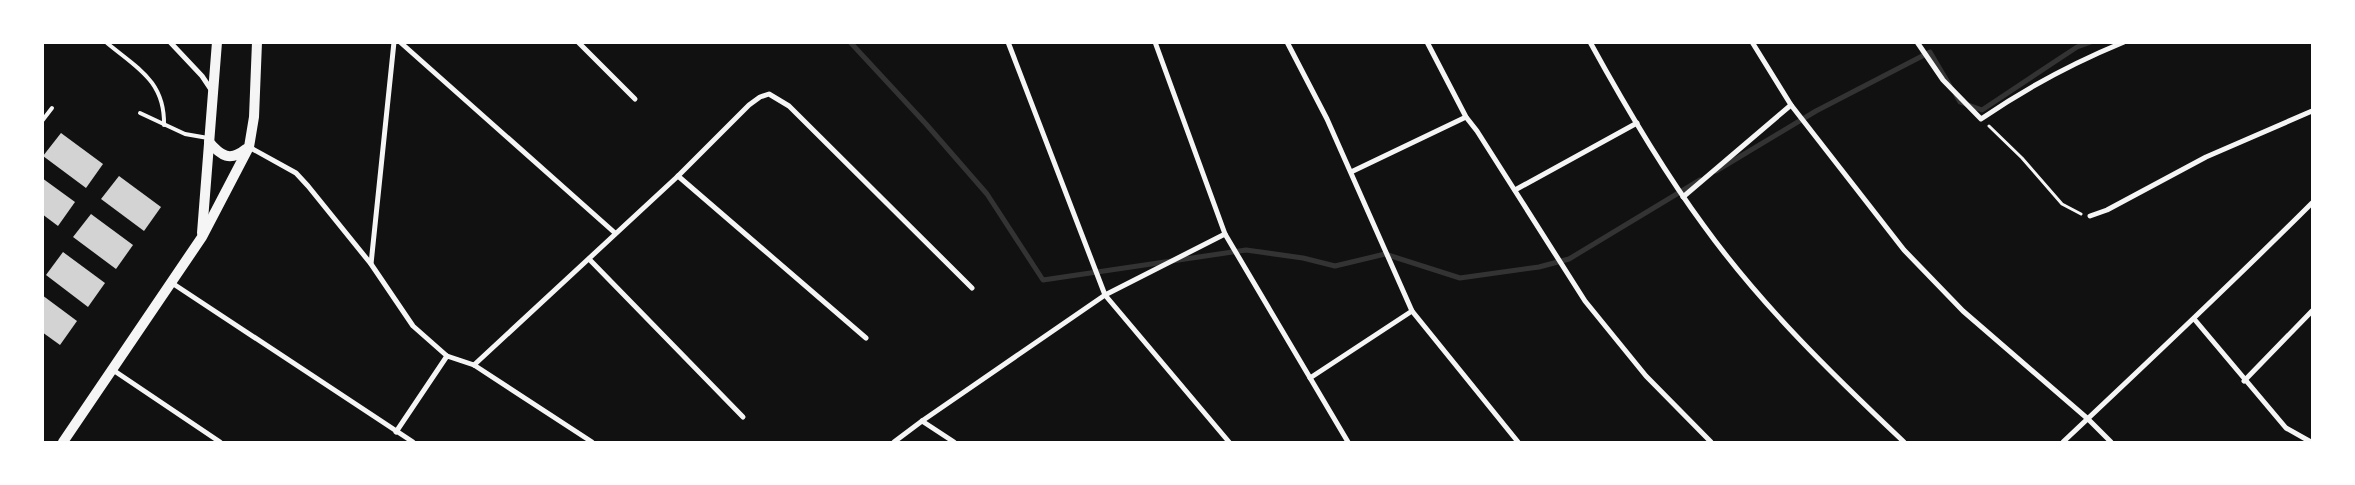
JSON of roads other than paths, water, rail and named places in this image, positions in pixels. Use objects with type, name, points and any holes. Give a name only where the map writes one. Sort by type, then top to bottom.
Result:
[{"type":"main road","points":[[202,237],[217,42]]},
{"type":"main road","points":[[63,442],[202,237],[249,147],[254,116],[254,45]]},
{"type":"main road","points":[[209,140],[217,152],[230,158],[235,157],[249,147]]},
{"type":"street","points":[[170,42],[202,76],[213,92]]},
{"type":"street","points":[[371,264],[394,42]]},
{"type":"street","points":[[400,42],[615,233]]},
{"type":"street","points":[[578,42],[635,99]]},
{"type":"street","points":[[1008,42],[1105,295],[1229,442]]},
{"type":"street","points":[[1156,42],[1225,234],[1348,442]]},
{"type":"street","points":[[1287,42],[1352,172],[1412,310],[1518,442]]},
{"type":"street","points":[[1426,42],[1466,117],[1515,190],[1585,301],[1646,376],[1711,442]]},
{"type":"street","points":[[1590,42],[1683,197],[1704,227],[1758,292],[1860,401],[1904,442]]},
{"type":"street","points":[[1752,42],[1791,105],[1904,250],[1938,286],[2088,419],[2111,442]]},
{"type":"street","points":[[1917,42],[1943,80],[1981,119],[2053,75],[2092,55],[2124,42]]},
{"type":"street","points":[[474,365],[678,176],[749,105],[760,97],[769,94],[789,106],[972,288]]},
{"type":"street","points":[[1683,197],[1791,105]]},
{"type":"street","points":[[2090,216],[2123,202],[2206,157],[2312,111]]},
{"type":"street","points":[[1352,172],[1466,117]]},
{"type":"street","points":[[1515,190],[1637,122]]},
{"type":"street","points":[[249,147],[296,173],[314,192],[371,264],[413,326],[447,356],[474,365],[592,442]]},
{"type":"street","points":[[678,176],[866,338]]},
{"type":"street","points":[[2063,442],[2119,388],[2195,320],[2312,203]]},
{"type":"street","points":[[894,442],[1105,295],[1225,234]]},
{"type":"street","points":[[589,259],[743,417]]},
{"type":"street","points":[[172,283],[413,442]]},
{"type":"street","points":[[1310,378],[1412,310]]},
{"type":"street","points":[[2244,380],[2312,312]]},
{"type":"street","points":[[2195,320],[2286,428],[2311,442]]},
{"type":"street","points":[[396,432],[447,356]]},
{"type":"street","points":[[113,370],[220,442]]},
{"type":"street","points":[[922,421],[954,442]]},
{"type":"lane","points":[[107,43],[152,80],[161,101],[164,125]]},
{"type":"lane","points":[[42,121],[52,108]]},
{"type":"lane","points":[[140,114],[194,137],[209,140]]},
{"type":"waterway","points":[[850,42],[926,124],[987,194],[1043,280],[1246,250],[1303,258],[1335,266],[1385,254],[1460,278],[1539,267],[1569,259],[1700,180]]},
{"type":"waterway","points":[[1956,95],[1960,102],[1982,110],[2077,47],[2091,42]]},
{"type":"waterway","points":[[1716,171],[1816,111],[1930,52],[1950,86]]}]
